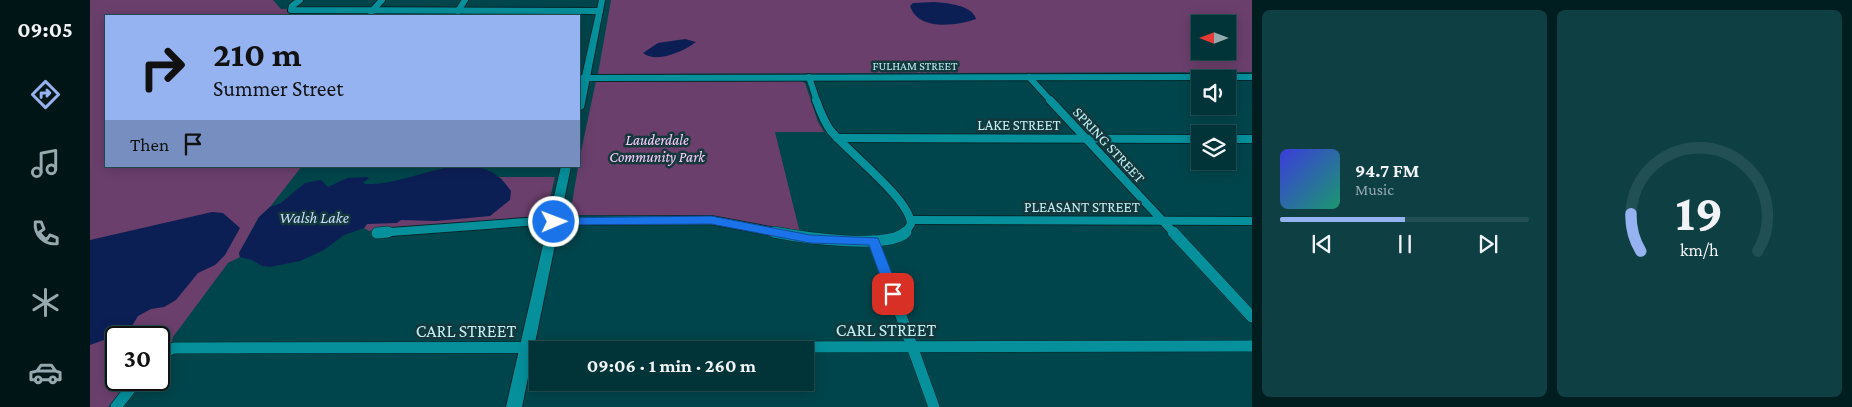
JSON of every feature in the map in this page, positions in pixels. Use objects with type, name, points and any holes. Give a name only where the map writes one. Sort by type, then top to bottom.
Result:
[{"type":"street","points":[[300,0],[291,9],[299,12],[600,11]]},
{"type":"street","points":[[371,12],[382,0]]},
{"type":"street","points":[[458,11],[465,0]]},
{"type":"street","points":[[580,98],[582,78],[602,0]]},
{"type":"street","points":[[377,233],[540,222],[711,220],[810,239],[874,241],[901,237],[908,229],[911,220],[889,188],[860,164],[825,122],[809,77]]},
{"type":"street","name":"SPRING STREET","points":[[1029,77],[1252,317]]},
{"type":"street","name":"FULHAM STREET","points":[[582,78],[1252,77]]},
{"type":"street","name":"LAKE STREET","points":[[837,138],[1191,139]]},
{"type":"street","points":[[1236,139],[1252,139]]},
{"type":"street","points":[[514,407],[566,167]]},
{"type":"street","name":"PLEASANT STREET","points":[[911,220],[1252,221]]},
{"type":"street","points":[[874,241],[934,407]]},
{"type":"street","name":"CARL STREET","points":[[170,350],[174,348],[527,349],[1252,346]]},
{"type":"street","points":[[116,407],[128,391]]},
{"type":"green space","points":[[90,0],[273,0],[281,9],[297,14],[453,13],[452,15],[105,15],[105,167],[301,167],[270,207],[259,217],[239,253],[240,257],[228,263],[173,337],[172,342],[170,343],[170,326],[105,326],[105,391],[120,391],[108,407],[90,407]]},
{"type":"green space","points":[[611,0],[1252,0],[1252,72],[1191,70],[1191,72],[598,74]]},
{"type":"green space","name":"Lauderdale Community Park","points":[[799,80],[805,83],[818,122],[824,132],[775,132],[800,233],[714,216],[570,215],[596,81]]},
{"type":"green space","points":[[499,177],[555,177],[546,216],[369,231],[364,228],[367,224],[401,220],[503,180]]},
{"type":"water","points":[[934,2],[952,4],[964,8],[974,14],[976,19],[948,25],[929,23],[921,20],[914,14],[910,6],[913,3]]},
{"type":"water","points":[[685,39],[696,42],[685,49],[663,57],[649,56],[643,53],[658,43]]},
{"type":"water","name":"Walsh Lake","points":[[450,167],[472,167],[487,170],[505,183],[511,191],[510,200],[490,216],[436,221],[401,220],[397,223],[367,224],[364,228],[344,235],[324,250],[300,261],[270,267],[262,266],[252,260],[240,257],[239,253],[259,217],[270,207],[281,203],[305,183],[321,180],[328,187],[347,178],[367,177],[369,179],[363,182],[365,184],[376,184]]},
{"type":"water","name":"Walsh Lake","points":[[212,212],[223,213],[240,228],[225,255],[215,265],[198,273],[176,300],[164,307],[151,309],[138,316],[132,326],[105,326],[105,340],[90,345],[90,240]]},
{"type":"route","points":[[554,222],[711,220],[810,239],[874,241],[893,294]]}]
